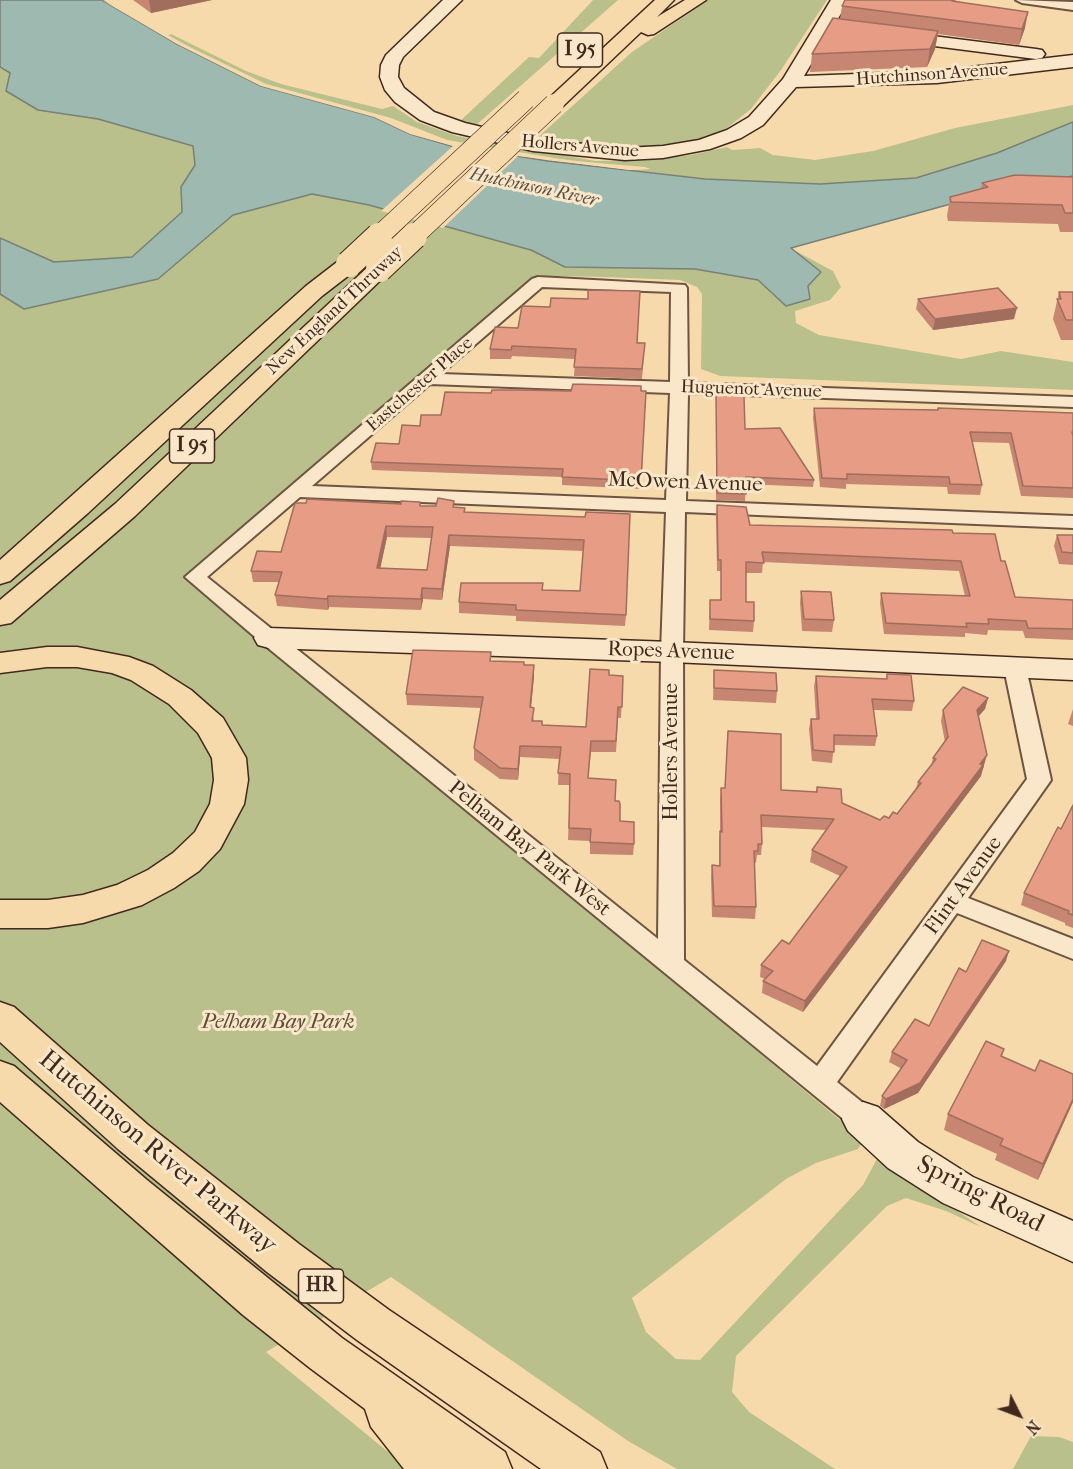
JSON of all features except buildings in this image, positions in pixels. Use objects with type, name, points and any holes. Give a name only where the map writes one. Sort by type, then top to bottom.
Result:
[{"type":"highway","name":"New England Thruway","points":[[0,616],[125,510],[664,0]]},
{"type":"highway","points":[[621,41],[648,31],[697,0]]},
{"type":"highway","name":"New England Thruway","points":[[0,575],[78,507],[314,291],[348,264],[532,93]]},
{"type":"highway","points":[[0,663],[47,657],[77,657],[118,664],[142,674],[180,697],[210,726],[229,758],[231,780],[227,804],[208,840],[186,862],[161,879],[129,895],[83,909],[48,914],[0,914]]},
{"type":"highway","name":"Hutchinson River Parkway","points":[[0,1018],[110,1118],[209,1200],[435,1369],[580,1466]]},
{"type":"highway","name":"Hutchinson River Parkway","points":[[0,1078],[204,1255],[360,1377],[488,1469]]},
{"type":"highway","points":[[360,1377],[425,1457],[440,1469]]},
{"type":"street","name":"Hollers Avenue","points":[[453,0],[395,55],[390,65],[389,77],[395,90],[411,105],[427,116],[459,129],[554,148],[625,154],[687,148],[716,141],[750,125],[766,111],[831,28],[840,0]]},
{"type":"street","points":[[1022,0],[1073,6]]},
{"type":"street","points":[[874,33],[1073,60]]},
{"type":"street","name":"Hutchinson Avenue","points":[[790,82],[937,77],[1073,60]]},
{"type":"street","name":"Eastchester Place","points":[[195,577],[428,379],[538,282],[678,288]]},
{"type":"street","name":"Hollers Avenue","points":[[671,964],[672,652],[679,387],[678,288]]},
{"type":"street","name":"Huguenot Avenue","points":[[428,379],[1073,402]]},
{"type":"street","name":"McOwen Avenue","points":[[295,491],[1073,522]]},
{"type":"street","name":"Pelham Bay Park West","points":[[195,577],[862,1119]]},
{"type":"street","name":"Ropes Avenue","points":[[269,638],[672,652],[1073,670]]},
{"type":"street","name":"Flint Avenue","points":[[820,1084],[1039,780],[1015,668]]},
{"type":"street","points":[[953,902],[1073,949]]},
{"type":"street","name":"Spring Road","points":[[862,1119],[903,1155],[942,1180],[1073,1242]]},
{"type":"green space","points":[[593,0],[618,0],[475,126],[460,121],[529,57],[539,58]]},
{"type":"green space","points":[[708,0],[827,0],[781,70],[751,109],[727,128],[696,140],[661,148],[606,149],[536,139],[632,52]]},
{"type":"green space","name":"Pelham Bay Park","points":[[0,32],[312,194],[369,205],[531,250],[565,267],[695,269],[759,280],[786,305],[790,248],[833,271],[841,287],[830,300],[795,311],[796,323],[819,335],[961,359],[1001,351],[1073,362],[1073,390],[720,376],[701,369],[702,294],[697,287],[680,280],[604,277],[557,276],[528,283],[190,571],[188,578],[864,1140],[858,1149],[816,1163],[786,1179],[632,1298],[646,1332],[676,1359],[700,1360],[863,1185],[878,1157],[981,1227],[946,1211],[906,1198],[887,1206],[736,1356],[732,1392],[749,1412],[835,1469],[677,1469],[628,1441],[391,1277],[266,1352],[409,1469],[0,1469]]},
{"type":"green space","points":[[171,34],[246,71],[281,84],[382,109],[393,106],[417,122],[457,136],[596,161],[649,160],[691,155],[727,147],[732,150],[760,148],[773,155],[815,160],[873,151],[955,128],[1073,105],[1073,122],[997,153],[916,178],[820,184],[705,179],[629,170],[650,169],[645,167],[572,161],[447,140],[391,118],[266,84],[167,36]]},
{"type":"green space","points":[[1031,1436],[1059,1437],[1073,1442],[1073,1469],[1013,1469]]},
{"type":"water","name":"Hutchinson River","points":[[0,0],[102,0],[177,44],[261,86],[374,117],[410,134],[451,146],[548,161],[705,179],[820,184],[916,178],[997,153],[1073,122],[1073,176],[1005,189],[791,248],[821,272],[808,286],[810,299],[786,306],[758,280],[695,269],[565,267],[531,250],[369,205],[312,194],[233,215],[158,279],[24,309],[0,294],[0,238],[54,262],[132,257],[182,212],[181,187],[195,165],[193,146],[98,119],[38,110],[6,91],[10,73],[0,67]]},
{"type":"pier","points":[[102,0],[262,84],[375,115],[411,131],[452,143],[549,158],[651,169],[629,170],[518,156],[443,228],[381,211],[453,146],[410,134],[374,117],[261,86],[177,44]]}]
